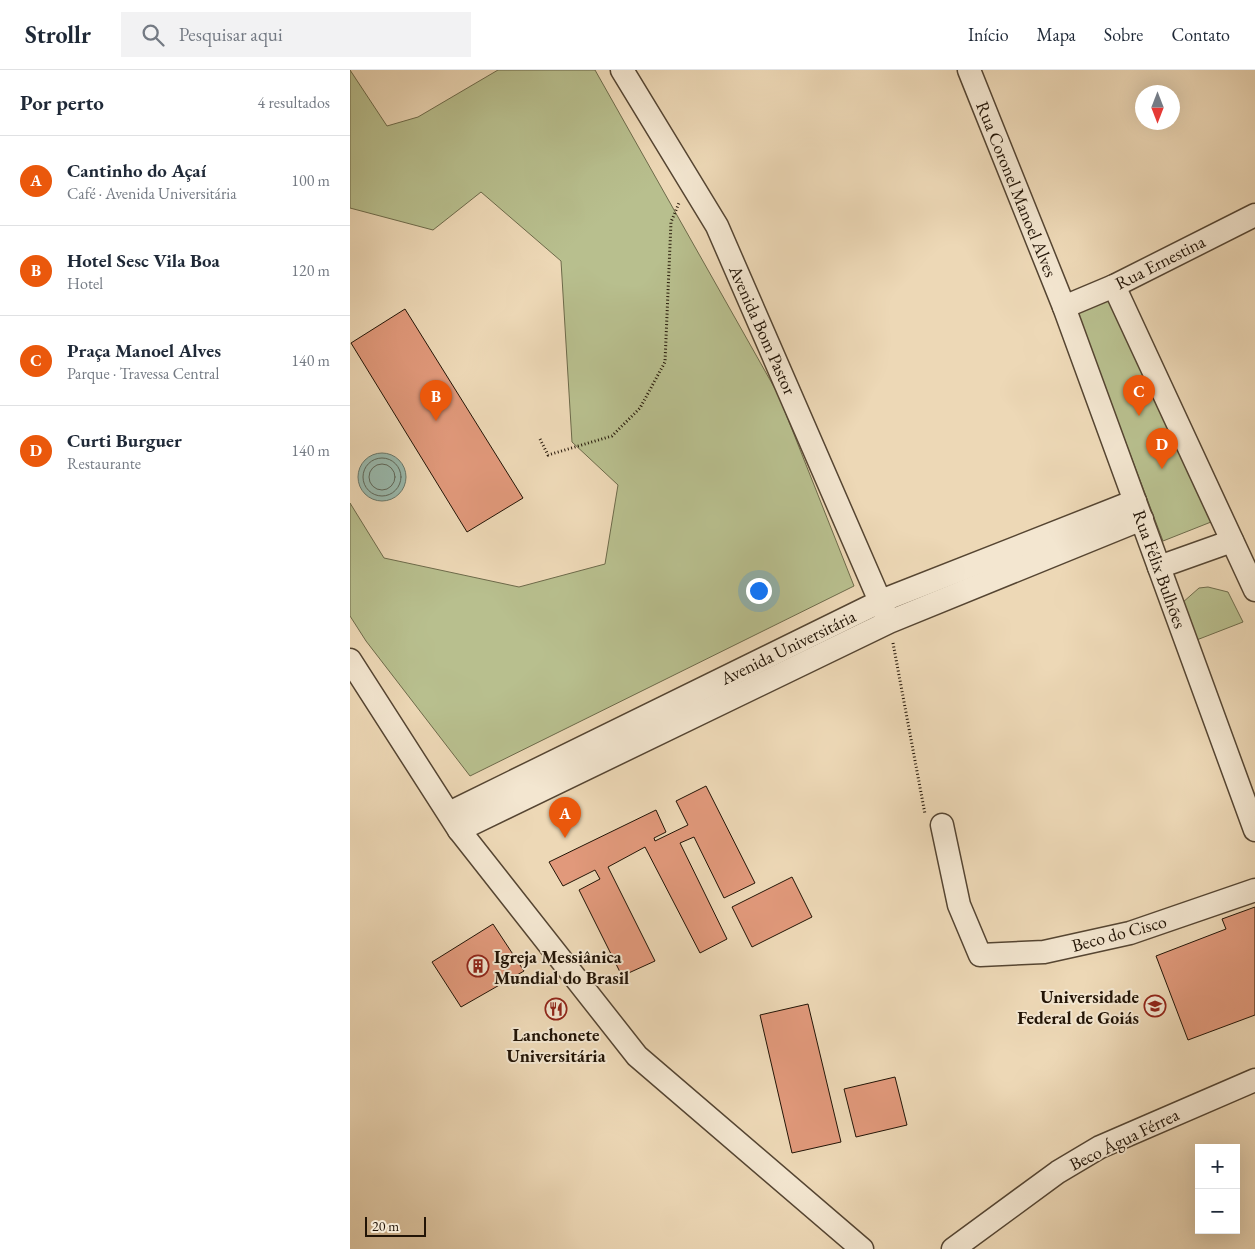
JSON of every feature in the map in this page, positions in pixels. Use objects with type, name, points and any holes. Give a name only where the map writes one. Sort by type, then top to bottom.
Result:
[{"type":"street","name":"Avenida Bom Pastor","points":[[622,70],[717,226],[885,612]]},
{"type":"street","name":"Rua Coronel Manoel Alves","points":[[969,70],[1064,307]]},
{"type":"street","name":"Rua Ernestina","points":[[1064,307],[1114,286],[1255,215]]},
{"type":"street","points":[[1114,286],[1255,590]]},
{"type":"street","name":"Rua Félix Bulhões","points":[[1064,307],[1255,830]]},
{"type":"street","name":"Avenida Universitária","points":[[454,821],[885,612],[1138,510]]},
{"type":"street","points":[[1159,567],[1232,541]]},
{"type":"street","points":[[350,660],[454,821],[637,1056],[862,1249]]},
{"type":"street","name":"Beco do Cisco","points":[[942,825],[959,904],[980,955],[1044,952],[1130,933],[1255,890]]},
{"type":"street","name":"Beco Água Férrea","points":[[954,1249],[1058,1172],[1100,1147],[1255,1080]]},
{"type":"path","points":[[540,439],[548,455],[612,436],[640,408],[665,362],[671,222],[689,180]]},
{"type":"path","points":[[885,612],[925,817],[929,823],[942,825]]},
{"type":"green space","points":[[350,70],[387,126],[418,117],[498,70],[595,70],[778,394],[854,586],[470,776],[366,641],[350,616],[350,503],[384,558],[519,587],[605,564],[618,485],[572,442],[561,261],[481,192],[433,230],[350,208]]},
{"type":"green space","points":[[1109,297],[1211,522],[1163,541],[1076,311]]},
{"type":"green space","points":[[1208,587],[1228,592],[1243,622],[1194,641],[1182,603],[1199,588]]},
{"type":"water","points":[[377,453],[387,453],[399,460],[406,472],[406,482],[399,494],[387,501],[377,501],[369,497],[362,490],[358,482],[358,472],[362,464],[369,457]]},
{"type":"building","points":[[405,309],[523,498],[467,532],[351,343]]},
{"type":"building","points":[[706,786],[755,883],[724,898],[694,837],[680,843],[727,939],[700,953],[645,847],[608,867],[655,961],[622,976],[579,890],[600,879],[595,870],[563,886],[549,862],[656,810],[666,832],[654,838],[655,841],[688,825],[676,801]]},
{"type":"building","points":[[792,877],[812,917],[752,947],[732,907]]},
{"type":"building","points":[[1255,907],[1255,1015],[1188,1040],[1156,956],[1226,929],[1222,919]]},
{"type":"building","name":"Igreja Messiânica Mundial do Brasil","points":[[493,924],[524,971],[461,1007],[432,962]]},
{"type":"building","points":[[808,1004],[841,1142],[792,1153],[760,1015]]},
{"type":"building","points":[[895,1077],[907,1125],[856,1137],[844,1089]]},
{"type":"place","name":"Praça Manoel Alves","points":[[1139,416]]},
{"type":"place","name":"Hotel Sesc Vila Boa","points":[[436,421]]},
{"type":"place","name":"Curti Burguer","points":[[1162,469]]},
{"type":"place","name":"Cantinho do Açaí","points":[[565,838]]},
{"type":"place","name":"Igreja Messiânica Mundial do Brasil","points":[[478,966]]},
{"type":"place","name":"Universidade Federal de Goiás","points":[[1155,1006]]},
{"type":"place","name":"Lanchonete Universitária","points":[[556,1009]]}]
